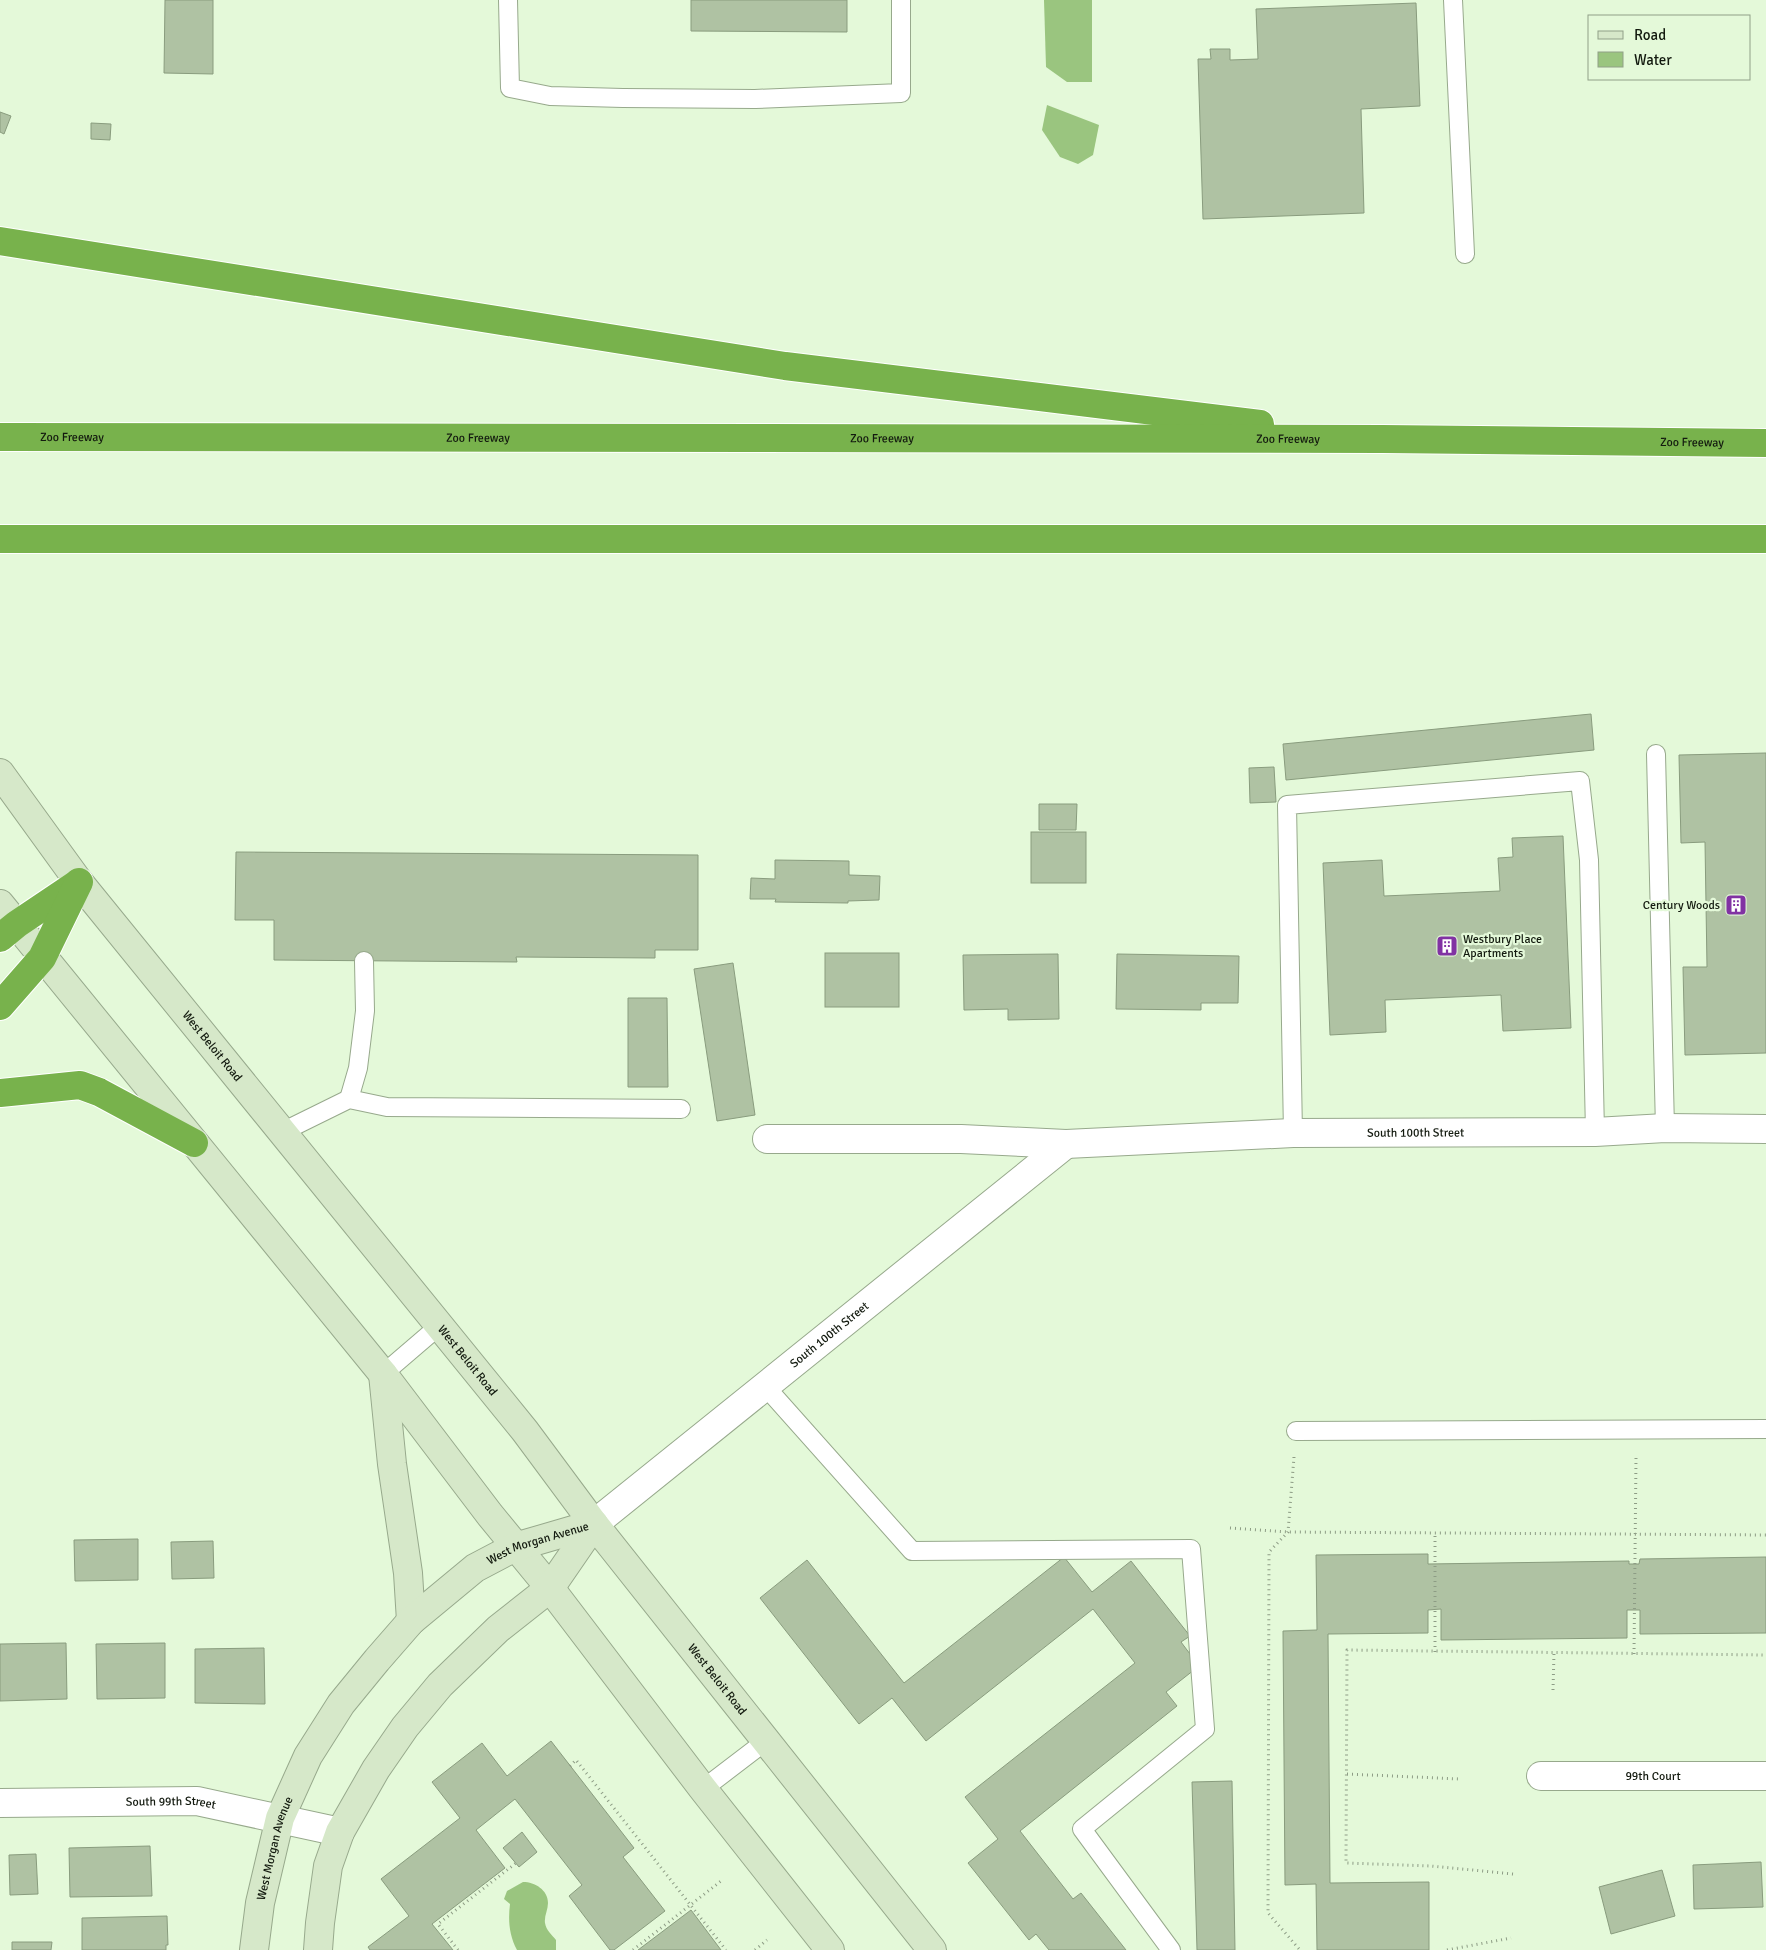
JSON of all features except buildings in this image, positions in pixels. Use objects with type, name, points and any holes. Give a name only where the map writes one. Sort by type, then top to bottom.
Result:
[{"type":"highway","points":[[0,241],[785,366],[1383,439]]},
{"type":"highway","name":"Zoo Freeway","points":[[0,437],[1383,439],[1766,443]]},
{"type":"highway","points":[[0,539],[1766,539]]},
{"type":"highway","points":[[5,922],[79,882]]},
{"type":"highway","points":[[0,1006],[18,983],[42,958],[79,882]]},
{"type":"highway","points":[[0,1092],[80,1085],[99,1092],[194,1143]]},
{"type":"main road","name":"West Beloit Road","points":[[0,773],[79,882],[525,1431],[594,1524],[932,1950]]},
{"type":"main road","points":[[5,922],[42,958],[383,1374],[515,1547],[550,1588],[703,1789],[830,1950]]},
{"type":"main road","points":[[383,1374],[392,1464],[408,1573],[411,1621]]},
{"type":"main road","name":"West Morgan Avenue","points":[[254,1950],[260,1903],[280,1818],[308,1756],[341,1704],[411,1621],[475,1568],[515,1547],[594,1524]]},
{"type":"main road","name":"West Morgan Avenue","points":[[318,1950],[328,1866],[340,1832],[376,1769],[405,1727],[440,1685],[498,1629],[550,1588],[594,1524]]},
{"type":"street","name":"South 100th Street","points":[[767,1138],[961,1139],[1066,1144],[1293,1133],[1595,1132],[1665,1128],[1766,1129]]},
{"type":"street","name":"South 100th Street","points":[[594,1524],[1066,1144]]},
{"type":"street","name":"99th Court","points":[[1541,1776],[1766,1776]]},
{"type":"street","name":"South 99th Street","points":[[0,1803],[197,1801],[340,1832]]},
{"type":"lane","points":[[508,0],[510,88],[550,96],[746,98],[901,93],[901,0]]},
{"type":"lane","points":[[1453,0],[1465,254]]},
{"type":"lane","points":[[1656,754],[1665,1128]]},
{"type":"lane","points":[[1293,1133],[1287,805],[1580,781],[1588,860],[1595,1132]]},
{"type":"lane","points":[[349,1099],[358,1068],[362,1039],[365,1011],[364,961]]},
{"type":"lane","points":[[282,1132],[349,1099],[387,1108],[681,1109]]},
{"type":"lane","points":[[383,1374],[439,1326]]},
{"type":"lane","points":[[765,1386],[912,1551],[1191,1549],[1205,1729],[1082,1829],[1170,1950]]},
{"type":"lane","points":[[1296,1431],[1766,1429]]},
{"type":"lane","points":[[703,1789],[766,1741]]},
{"type":"path","points":[[1634,1654],[1637,1430]]},
{"type":"path","points":[[1296,1431],[1288,1532],[1269,1552],[1268,1913],[1300,1950]]},
{"type":"path","points":[[1230,1528],[1288,1532],[1766,1534]]},
{"type":"path","points":[[1435,1533],[1435,1652]]},
{"type":"path","points":[[1513,1874],[1431,1866],[1346,1863],[1347,1650],[1766,1656]]},
{"type":"path","points":[[1553,1690],[1554,1653]]},
{"type":"path","points":[[570,1766],[576,1760],[726,1950]]},
{"type":"path","points":[[1347,1774],[1460,1779]]},
{"type":"path","points":[[458,1950],[438,1924],[516,1863]]},
{"type":"path","points":[[633,1950],[721,1881]]},
{"type":"path","points":[[1447,1950],[1511,1938]]},
{"type":"path","points":[[755,1950],[767,1940]]},
{"type":"water","points":[[1044,0],[1092,0],[1092,82],[1067,82],[1046,67]]},
{"type":"water","points":[[1047,105],[1099,125],[1093,155],[1078,164],[1060,157],[1042,130]]},
{"type":"water","points":[[523,1882],[536,1885],[546,1894],[548,1903],[545,1923],[556,1940],[556,1950],[517,1950],[512,1939],[510,1927],[510,1904],[504,1899],[507,1891]]},
{"type":"place","name":"Century Woods","points":[[1736,905]]},
{"type":"place","name":"Westbury Place Apartments","points":[[1447,946]]}]
